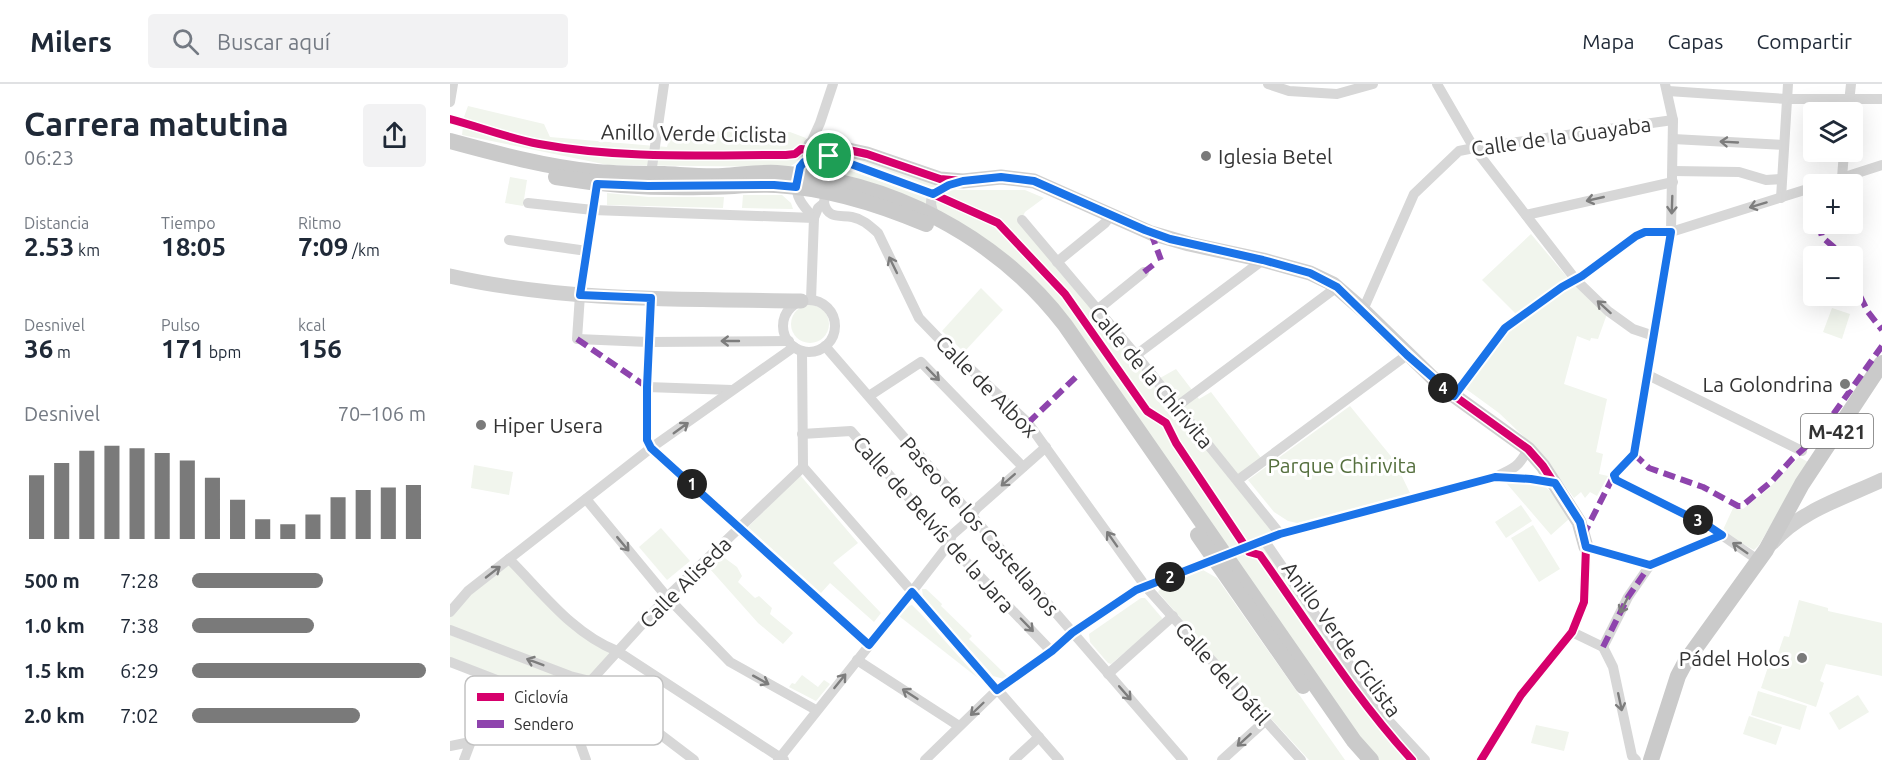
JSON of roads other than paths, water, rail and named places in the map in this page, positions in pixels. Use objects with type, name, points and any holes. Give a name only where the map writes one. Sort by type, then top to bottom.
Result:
[{"type":"main road","points":[[450,141],[511,157],[597,172],[775,179],[790,191],[800,183]]},
{"type":"main road","points":[[450,153],[544,175],[597,184],[700,187],[775,179],[790,171],[800,183],[823,191],[849,191],[908,204],[999,256],[1050,305],[1356,760]]},
{"type":"main road","points":[[823,191],[849,191],[933,227],[966,246],[1023,293],[1058,330],[1219,557],[1354,741],[1371,760]]},
{"type":"main road","name":"M-421","points":[[1651,760],[1678,676],[1686,661],[1762,555],[1793,500],[1882,363]]},
{"type":"street","points":[[450,102],[453,84]]},
{"type":"street","points":[[651,174],[664,84]]},
{"type":"street","points":[[800,183],[819,146],[820,123],[833,84]]},
{"type":"street","points":[[1268,84],[1289,91],[1337,94],[1373,84]]},
{"type":"street","points":[[1437,84],[1474,148],[1576,280],[1608,311],[1633,328],[1654,336]]},
{"type":"street","points":[[1781,198],[1788,84]]},
{"type":"street","points":[[1849,102],[1851,84]]},
{"type":"street","points":[[1882,99],[1787,99],[1719,89],[1667,88],[1673,120],[1671,232],[1634,454],[1614,475],[1616,480],[1762,555],[1778,536],[1804,516],[1882,480]]},
{"type":"street","name":"Calle de la Guayaba","points":[[1363,310],[1414,194],[1425,181],[1459,152],[1673,120]]},
{"type":"street","points":[[1673,139],[1784,145]]},
{"type":"street","points":[[819,146],[867,154],[940,179],[963,181],[1001,177],[1034,181],[1170,239],[1310,273],[1337,287],[1407,355],[1454,396],[1528,449],[1543,466],[1580,522],[1585,542],[1584,602],[1572,632],[1521,695],[1481,760]]},
{"type":"street","points":[[819,146],[823,191]]},
{"type":"street","points":[[806,300],[830,154],[844,149]]},
{"type":"street","points":[[800,183],[814,161],[823,191]]},
{"type":"street","points":[[1854,174],[1882,165]]},
{"type":"street","points":[[1526,215],[1673,177],[1739,172],[1766,180],[1782,179]]},
{"type":"street","points":[[936,218],[930,200],[933,194],[944,187],[963,181]]},
{"type":"street","points":[[800,183],[823,191]]},
{"type":"street","points":[[450,276],[491,285],[580,295],[806,300],[824,304],[829,309],[834,320],[834,334],[825,346],[811,351],[795,346],[577,339],[580,295],[597,184]]},
{"type":"street","name":"Calle de Albox","points":[[528,202],[593,210],[823,191],[828,212],[832,215],[854,217],[868,223],[878,233],[919,318],[1028,423],[1146,587]]},
{"type":"street","points":[[1454,396],[1505,328],[1636,236],[1645,232],[1671,232],[1803,191]]},
{"type":"street","points":[[1057,262],[1105,223],[1111,215]]},
{"type":"street","name":"Calle de la Chirivita","points":[[1022,220],[1136,355],[1280,534]]},
{"type":"street","points":[[509,240],[587,251]]},
{"type":"street","points":[[1136,355],[1263,260]]},
{"type":"street","points":[[1097,310],[1144,273]]},
{"type":"street","points":[[1176,407],[1337,287]]},
{"type":"street","points":[[651,298],[647,387],[647,440],[651,448],[869,645]]},
{"type":"street","points":[[806,300],[794,305],[784,318],[783,326],[795,346],[803,467],[1059,760]]},
{"type":"street","points":[[450,612],[468,591],[651,448],[795,346]]},
{"type":"street","name":"Paseo de los Castellanos","points":[[825,346],[1183,760]]},
{"type":"street","points":[[1238,480],[1407,355]]},
{"type":"street","points":[[868,396],[921,362],[1023,466]]},
{"type":"street","points":[[1648,375],[1802,451]]},
{"type":"street","points":[[647,387],[732,390]]},
{"type":"street","name":"Calle de Belvís de la Jara","points":[[802,434],[851,432],[949,544],[1052,651]]},
{"type":"street","points":[[663,681],[781,759],[816,710],[949,544],[952,535],[977,507],[1046,447]]},
{"type":"street","points":[[926,760],[997,690],[1052,651],[1072,633],[1136,590],[1280,534],[1495,477],[1516,468],[1528,449]]},
{"type":"street","points":[[1531,479],[1538,475],[1543,466]]},
{"type":"street","name":"Calle Aliseda","points":[[594,676],[667,597],[803,467]]},
{"type":"street","points":[[1495,477],[1555,483]]},
{"type":"street","points":[[586,499],[667,597],[730,662],[816,710]]},
{"type":"street","points":[[1603,647],[1628,597],[1650,565],[1722,535]]},
{"type":"street","points":[[1264,540],[1387,719],[1425,760]]},
{"type":"street","points":[[1585,542],[1650,565]]},
{"type":"street","points":[[509,559],[555,610],[602,645],[617,651],[655,676]]},
{"type":"street","name":"Calle del Dátil","points":[[1146,587],[1301,760]]},
{"type":"street","points":[[1108,674],[1173,616]]},
{"type":"street","points":[[450,630],[570,676]]},
{"type":"street","points":[[1572,632],[1603,647],[1612,667],[1632,756],[1636,760]]},
{"type":"street","points":[[857,660],[959,726]]},
{"type":"street","points":[[450,662],[484,676]]},
{"type":"street","points":[[1222,760],[1265,721]]},
{"type":"street","points":[[663,736],[694,760]]},
{"type":"street","points":[[1014,760],[1039,737]]},
{"type":"street","points":[[450,746],[465,743]]},
{"type":"street","points":[[464,760],[469,745]]},
{"type":"street","points":[[580,745],[585,760]]},
{"type":"place","name":"Iglesia Betel","points":[[1206,156]]},
{"type":"place","name":"La Golondrina","points":[[1845,384]]},
{"type":"place","name":"Hiper Usera","points":[[481,425]]},
{"type":"place","name":"Pádel Holos","points":[[1802,658]]},
{"type":"park label","name":"Parque Chirivita","points":[[1342,465]]}]
